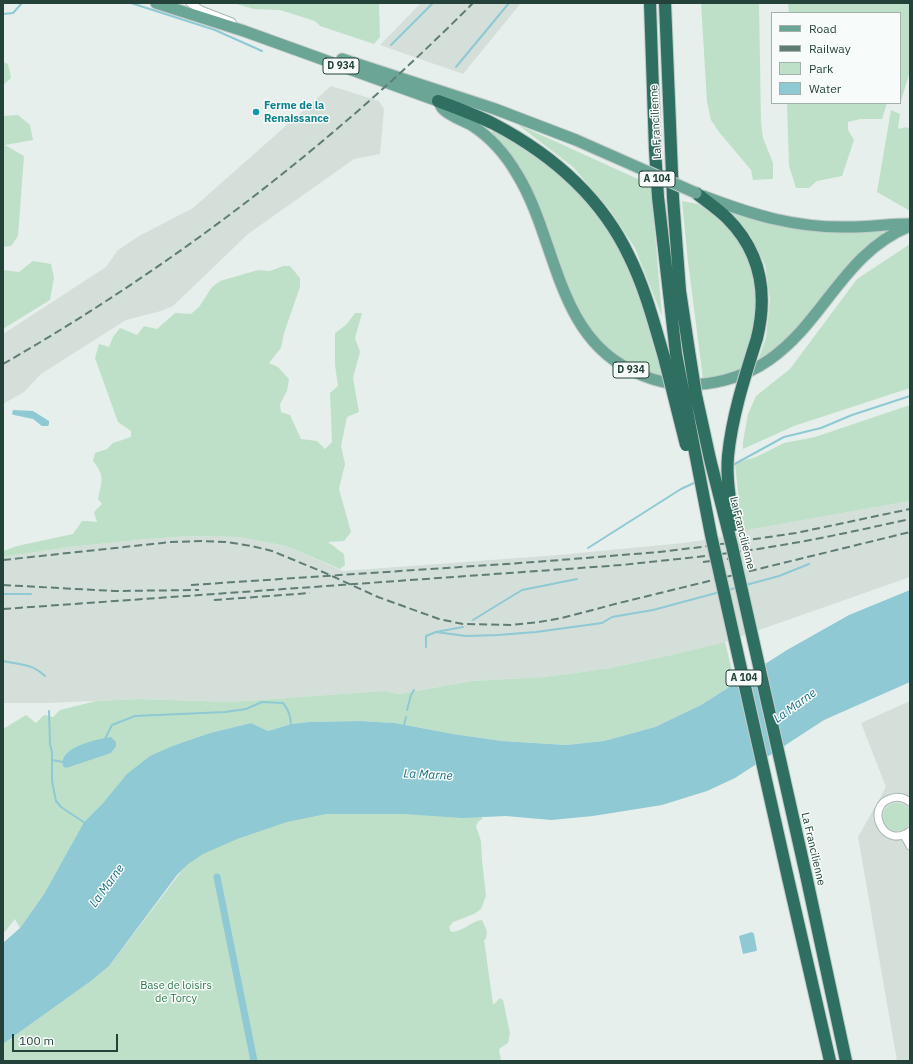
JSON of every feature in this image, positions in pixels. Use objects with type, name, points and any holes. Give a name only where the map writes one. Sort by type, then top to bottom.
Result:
[{"type":"highway","name":"La Francilienne","points":[[650,3],[655,150],[659,205],[676,354],[699,478],[830,1061]]},
{"type":"highway","name":"La Francilienne","points":[[665,3],[673,198],[680,291],[696,395],[710,459],[732,546],[846,1061]]},
{"type":"highway","points":[[438,101],[493,124],[527,143],[553,161],[576,181],[619,236],[630,257],[652,316],[664,357],[691,468],[699,478]]},
{"type":"highway","points":[[696,193],[727,218],[750,249],[759,271],[763,304],[758,338],[741,392],[730,439],[728,457],[730,500],[736,529],[732,546]]},
{"type":"main road","name":"D 934","points":[[156,3],[244,31],[438,101],[444,110],[472,125],[488,137],[503,153],[517,174],[532,202],[563,290],[575,315],[589,336],[606,355],[622,366],[643,376],[664,382],[688,385],[729,379],[742,375],[770,360],[796,337],[844,276],[862,257],[880,241],[910,225]]},
{"type":"main road","name":"D 934","points":[[166,3],[495,109],[576,140],[738,210],[795,224],[848,227],[910,225]]},
{"type":"street","points":[[190,3],[201,10],[241,26]]},
{"type":"street","points":[[910,802],[903,798],[896,797],[890,799],[884,802],[878,814],[878,821],[885,832],[897,836],[907,833],[910,846]]},
{"type":"shaded area","points":[[421,3],[521,3],[463,74],[380,45]]},
{"type":"shaded area","points":[[331,86],[379,101],[384,109],[380,154],[354,159],[248,234],[173,306],[161,311],[126,320],[41,374],[24,392],[3,404],[3,334],[106,267],[118,250],[139,236],[193,208]]},
{"type":"shaded area","points":[[910,501],[910,577],[725,642],[671,655],[610,668],[576,673],[543,677],[472,681],[400,694],[383,691],[231,702],[139,699],[48,703],[3,703],[3,557],[70,547],[148,539],[190,536],[239,537],[286,546],[343,571],[558,555],[683,543],[717,538],[742,531]]},
{"type":"shaded area","points":[[910,701],[910,1061],[897,1061],[858,837],[886,787],[861,723]]},
{"type":"green space","points":[[233,3],[379,3],[380,37],[374,44],[320,26],[315,21],[280,10],[254,9]]},
{"type":"green space","points":[[701,3],[759,3],[761,122],[763,138],[773,163],[773,179],[753,180],[751,170],[719,132],[711,120],[707,102]]},
{"type":"green space","points":[[788,3],[910,3],[910,71],[901,101],[901,12],[789,12]]},
{"type":"green space","points":[[3,62],[8,64],[11,78],[3,85]]},
{"type":"green space","points":[[787,104],[887,104],[882,119],[860,119],[848,122],[848,130],[854,140],[842,176],[817,181],[809,188],[796,188],[789,166]]},
{"type":"green space","points":[[891,110],[900,114],[898,129],[906,127],[910,129],[910,211],[877,192]]},
{"type":"green space","points":[[18,115],[30,125],[33,140],[5,145],[24,156],[18,236],[11,246],[3,247],[3,116]]},
{"type":"green space","points":[[517,124],[651,185],[662,316],[635,248],[610,210],[573,167]]},
{"type":"green space","points":[[492,129],[531,151],[569,181],[598,212],[619,244],[632,274],[667,380],[644,372],[619,359],[597,337],[578,311],[562,272],[492,136]]},
{"type":"green space","points":[[682,201],[698,204],[717,216],[736,237],[753,263],[758,300],[755,326],[741,368],[734,374],[703,379]]},
{"type":"green space","points":[[724,207],[853,232],[881,231],[884,233],[857,255],[797,330],[757,363],[766,338],[770,299],[765,265],[751,236]]},
{"type":"green space","points":[[910,244],[910,388],[794,426],[743,449],[748,414],[756,396],[790,369],[857,279]]},
{"type":"green space","points":[[33,261],[51,264],[54,278],[50,300],[3,329],[3,270],[19,272]]},
{"type":"green space","points":[[283,266],[290,266],[300,278],[300,287],[284,333],[281,348],[269,363],[278,367],[289,379],[287,391],[280,404],[281,412],[290,415],[301,439],[317,441],[325,449],[332,442],[330,393],[338,386],[335,365],[335,333],[347,324],[355,313],[362,313],[355,338],[360,352],[353,378],[359,412],[347,417],[341,446],[345,464],[339,489],[351,532],[344,541],[328,542],[344,554],[345,565],[340,569],[286,546],[239,537],[190,536],[148,539],[70,547],[3,557],[3,551],[17,546],[73,534],[82,521],[97,522],[94,512],[102,504],[98,499],[102,479],[97,466],[93,461],[95,453],[107,449],[113,443],[131,437],[131,431],[118,422],[95,358],[99,344],[109,347],[113,337],[120,328],[137,335],[144,326],[157,329],[175,313],[191,314],[199,307],[212,287],[220,281],[258,270],[270,271]]},
{"type":"green space","points":[[910,405],[910,501],[742,531],[735,463],[756,457],[784,443],[815,437]]},
{"type":"green space","points":[[725,642],[735,683],[701,705],[655,727],[604,741],[566,745],[502,741],[453,734],[395,723],[360,721],[309,722],[291,724],[268,731],[251,723],[210,733],[175,745],[104,802],[84,822],[44,894],[20,928],[15,919],[3,934],[3,729],[26,715],[36,723],[44,715],[53,717],[60,710],[96,701],[139,699],[231,702],[383,691],[400,694],[472,681],[543,677],[610,668]]},
{"type":"green space","points":[[897,803],[907,807],[911,817],[907,827],[897,831],[887,827],[883,817],[887,807]]},
{"type":"green space","name":"Base de loisirs de Torcy","points":[[295,814],[482,814],[482,819],[476,826],[481,841],[486,896],[481,909],[474,914],[453,922],[449,927],[451,932],[455,932],[474,922],[482,920],[487,931],[486,939],[484,940],[493,1004],[500,998],[503,1000],[510,1033],[508,1043],[499,1049],[501,1061],[3,1061],[3,1044],[91,981],[109,966],[193,856]]},
{"type":"water","points":[[13,410],[33,411],[49,421],[49,424],[48,426],[42,426],[33,419],[12,414]]},
{"type":"water","name":"La Marne","points":[[910,590],[910,682],[824,720],[735,778],[707,791],[662,805],[593,816],[551,820],[506,816],[462,818],[404,814],[326,814],[287,822],[237,839],[203,854],[188,864],[177,875],[109,966],[91,981],[3,1044],[3,943],[20,928],[44,894],[84,822],[104,802],[127,774],[150,756],[175,745],[210,733],[251,723],[268,731],[291,724],[309,722],[360,721],[395,723],[453,734],[502,741],[566,745],[604,741],[655,727],[701,705],[787,650],[849,615]]},
{"type":"water","points":[[111,737],[116,742],[116,746],[111,753],[66,768],[63,766],[63,759],[73,749],[89,742]]},
{"type":"water","points":[[752,932],[754,934],[757,950],[743,954],[739,936]]},
{"type":"waterway","points":[[3,14],[13,13],[22,3],[27,3]]},
{"type":"waterway","points":[[131,3],[215,30],[262,51]]},
{"type":"waterway","points":[[391,45],[433,3]]},
{"type":"waterway","points":[[456,67],[509,3]]},
{"type":"waterway","points":[[731,466],[784,437],[821,428],[852,415],[910,396]]},
{"type":"waterway","points":[[588,548],[681,489],[696,482]]},
{"type":"waterway","points":[[746,585],[779,576],[809,564]]},
{"type":"waterway","points":[[473,620],[522,590],[577,579]]},
{"type":"waterway","points":[[729,590],[738,587]]},
{"type":"waterway","points":[[436,632],[466,636],[498,635],[536,632],[602,623],[612,617],[653,610],[720,592]]},
{"type":"waterway","points":[[3,594],[31,594]]},
{"type":"waterway","points":[[426,647],[426,636],[436,632],[463,627]]},
{"type":"waterway","points":[[3,661],[30,667],[45,676]]},
{"type":"waterway","points":[[407,710],[414,690]]},
{"type":"waterway","points":[[104,741],[112,725],[135,716],[225,712],[246,709],[262,702],[283,703],[287,708],[291,720],[291,726]]},
{"type":"waterway","points":[[49,711],[50,744],[52,752],[52,781],[56,801],[61,807],[85,823]]},
{"type":"waterway","points":[[404,725],[406,717]]},
{"type":"waterway","points":[[52,760],[63,762]]},
{"type":"waterway","points":[[217,877],[254,1061]]},
{"type":"railway","points":[[3,364],[67,326],[129,286],[190,244],[250,199],[365,105],[420,55],[473,3]]},
{"type":"railway","points":[[191,585],[535,562],[659,552],[796,533],[910,509]]},
{"type":"railway","points":[[3,609],[622,565],[767,548],[910,519]]},
{"type":"railway","points":[[3,560],[171,542],[226,542],[272,551],[378,597],[439,619],[463,624],[510,625],[562,618],[910,532]]},
{"type":"railway","points":[[703,562],[735,558]]},
{"type":"railway","points":[[3,585],[114,591],[199,590]]},
{"type":"railway","points":[[214,600],[310,593]]},
{"type":"place","name":"Ferme de la Renaissance","points":[[256,112]]}]
